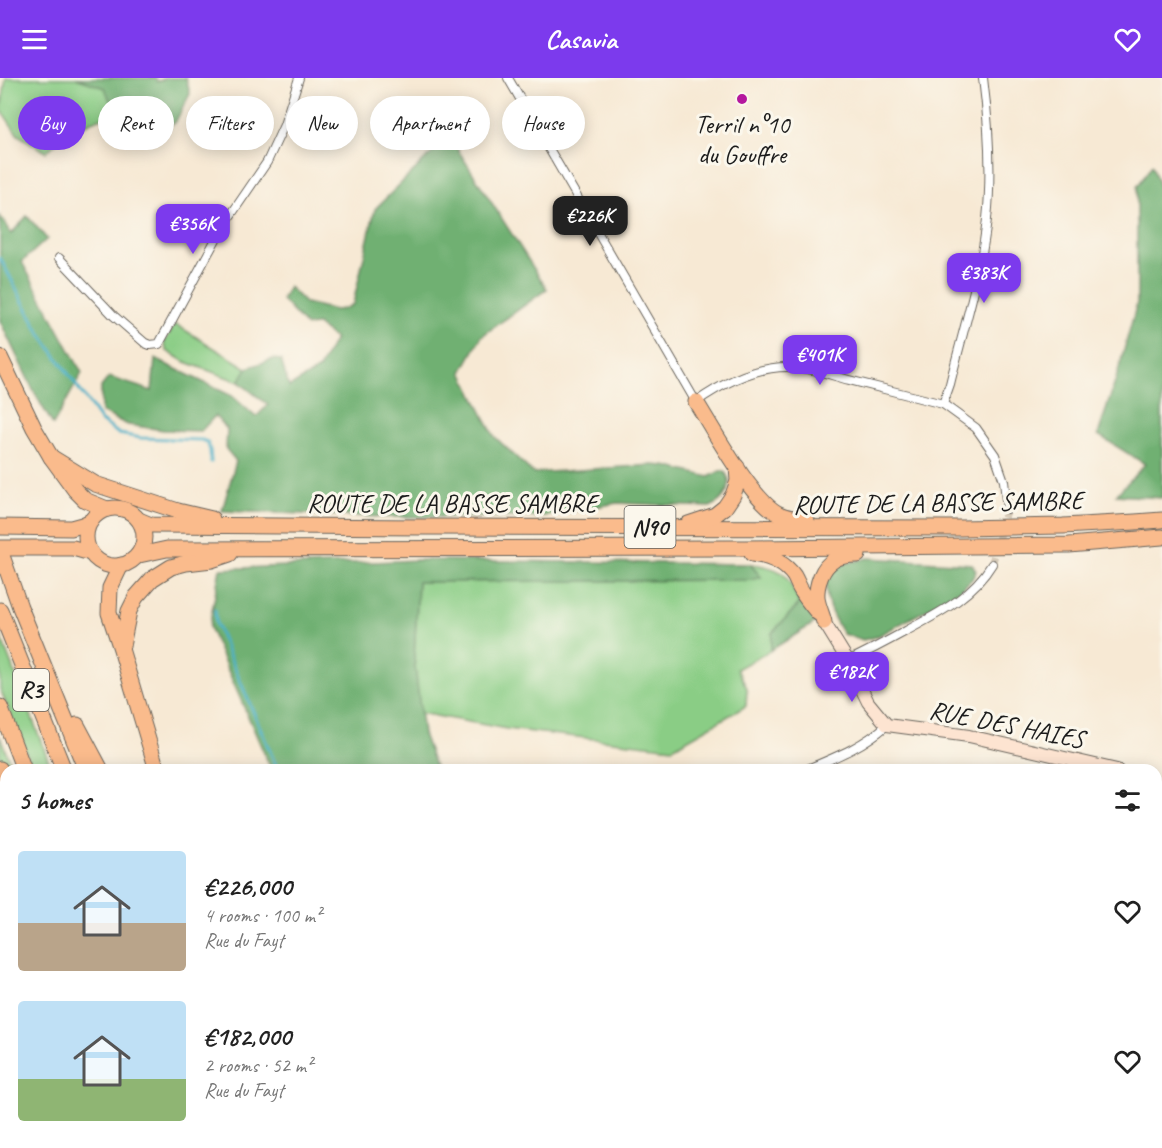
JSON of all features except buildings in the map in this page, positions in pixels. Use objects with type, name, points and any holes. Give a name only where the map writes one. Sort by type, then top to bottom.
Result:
[{"type":"highway","points":[[0,357],[34,428],[51,457],[84,500],[107,509]]},
{"type":"highway","name":"N90","points":[[696,402],[759,497],[779,514],[799,519],[866,527]]},
{"type":"highway","points":[[51,457],[95,484],[178,511],[238,525]]},
{"type":"highway","name":"N90","points":[[677,528],[715,515],[725,507],[738,482],[737,467]]},
{"type":"highway","points":[[0,527],[71,528],[91,521],[101,511],[114,507],[122,508],[139,519],[144,533],[142,548],[134,560],[121,565],[107,565],[96,558],[91,553],[86,540],[91,521]]},
{"type":"highway","name":"ROUTE DE LA BASSE SAMBRE","points":[[139,519],[151,525],[677,528],[960,528],[1063,526],[1162,519]]},
{"type":"highway","name":"ROUTE DE LA BASSE SAMBRE","points":[[138,555],[167,549],[1069,545],[1162,537]]},
{"type":"highway","name":"N90","points":[[824,622],[817,599],[818,589],[820,579],[833,560],[846,555],[900,547]]},
{"type":"highway","points":[[0,549],[73,548],[91,553]]},
{"type":"highway","name":"N90","points":[[745,548],[752,554],[763,555],[786,568],[824,622]]},
{"type":"highway","name":"R3","points":[[0,549],[20,607],[83,764]]},
{"type":"highway","points":[[121,649],[129,611],[136,597],[152,579],[171,567],[212,560],[244,550]]},
{"type":"highway","points":[[121,565],[110,588],[109,613],[155,764]]},
{"type":"highway","name":"R3","points":[[0,610],[62,764]]},
{"type":"highway","points":[[53,691],[72,715],[98,764]]},
{"type":"highway","points":[[0,707],[22,764]]},
{"type":"street","points":[[58,258],[114,316],[145,343],[159,344],[222,228],[267,162],[284,125],[299,78]]},
{"type":"street","points":[[508,78],[696,402],[740,376],[763,370],[790,367],[819,372],[943,404],[976,428],[995,455],[1004,482],[1007,509]]},
{"type":"street","points":[[943,404],[982,256],[987,219],[990,174],[988,117],[983,78]]},
{"type":"street","points":[[848,661],[945,610],[984,577],[992,564]]},
{"type":"street","points":[[820,764],[851,750],[873,737],[887,725],[868,702],[848,661],[824,622]]},
{"type":"street","name":"RUE DES HAIES","points":[[887,725],[969,736],[1092,764]]},
{"type":"green space","points":[[6,78],[76,78],[108,88],[110,96],[98,96],[98,119],[86,124],[86,96],[18,96],[18,135],[1,110]]},
{"type":"green space","points":[[76,78],[156,78],[157,81],[167,78],[186,78],[190,94],[186,96],[186,102],[174,123],[174,96],[108,96],[105,88]]},
{"type":"green space","points":[[435,150],[458,150],[547,289],[482,336],[462,372],[494,436],[533,473],[653,465],[709,477],[724,471],[729,487],[720,501],[710,507],[617,503],[540,517],[382,517],[222,511],[236,461],[226,449],[227,429],[215,416],[201,431],[164,430],[128,425],[101,412],[101,387],[109,377],[152,391],[155,359],[232,396],[256,417],[268,405],[239,382],[247,368],[273,359],[281,360],[289,387],[319,369],[335,339],[318,325],[306,326],[282,300],[289,287],[305,303],[335,310],[344,309],[353,304],[375,209]]},
{"type":"green space","points":[[1152,165],[1162,194],[1162,498],[1116,495],[1145,464],[1098,435],[1137,303],[1137,187]]},
{"type":"green space","points":[[0,216],[11,234],[27,216],[47,239],[22,262],[82,373],[53,425],[35,394],[0,321]]},
{"type":"green space","points":[[175,324],[247,368],[239,382],[183,361],[167,351],[164,343]]},
{"type":"green space","points":[[868,558],[972,564],[976,571],[972,579],[956,594],[876,637],[863,640],[843,634],[830,608],[826,579],[838,565]]},
{"type":"green space","points":[[418,560],[750,564],[761,577],[751,580],[418,582],[414,658],[423,734],[434,764],[269,764],[209,627],[220,569]]},
{"type":"green space","points":[[750,564],[770,567],[783,574],[792,586],[799,604],[772,633],[771,650],[737,669],[747,688],[746,706],[673,748],[507,729],[420,713],[414,658],[418,582],[751,580],[761,577]]},
{"type":"green space","points":[[797,596],[816,622],[771,650],[772,633],[799,604]]},
{"type":"green space","points":[[0,635],[50,764],[31,764],[0,689]]},
{"type":"green space","points":[[0,736],[11,764],[5,764],[0,756]]},
{"type":"waterway","points":[[0,258],[38,330],[101,421],[119,434],[141,438],[202,440],[207,442],[211,462]]},
{"type":"waterway","points":[[215,610],[216,624],[275,764]]},
{"type":"tunnel","points":[[992,564],[1007,509]]},
{"type":"place","name":"Terril n°10 du Gouffre","points":[[742,99]]}]
